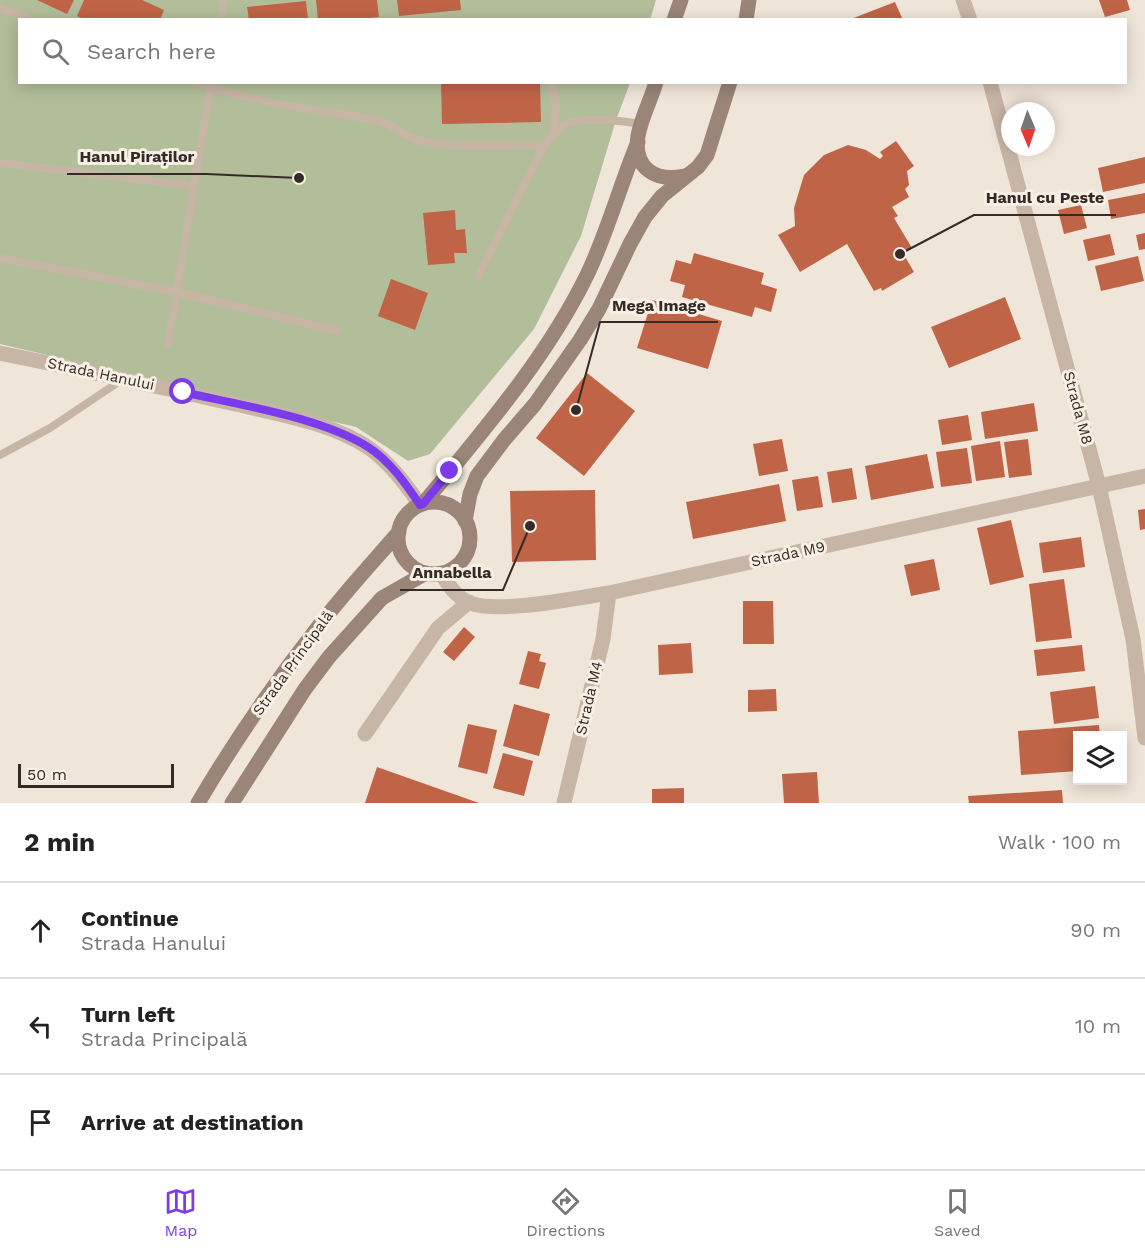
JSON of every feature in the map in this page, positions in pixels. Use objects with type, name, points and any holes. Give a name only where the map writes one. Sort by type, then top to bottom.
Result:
[{"type":"main road","points":[[675,18],[681,0]]},
{"type":"main road","points":[[746,18],[749,0]]},
{"type":"main road","points":[[421,505],[433,502],[452,507],[465,521],[470,543],[460,563],[452,569],[441,573],[426,573],[409,565],[398,541],[404,518],[421,505],[450,471],[505,402],[565,317],[588,273],[638,142],[641,124],[655,84]]},
{"type":"main road","points":[[465,521],[473,485],[492,456],[535,404],[589,324],[645,217],[662,196],[698,167],[706,155],[729,84]]},
{"type":"main road","points":[[638,142],[643,165],[651,173],[661,178],[687,176]]},
{"type":"main road","name":"Strada Principală","points":[[198,803],[221,764],[298,653],[334,607],[399,532]]},
{"type":"main road","name":"Strada Principală","points":[[232,803],[305,689],[329,657],[382,598],[426,573]]},
{"type":"street","points":[[963,0],[969,18]]},
{"type":"street","name":"Strada M8","points":[[991,84],[1099,486],[1133,639],[1145,738]]},
{"type":"street","name":"Strada Hanului","points":[[0,353],[286,416],[336,432],[368,448],[388,464],[421,505]]},
{"type":"street","name":"Strada M9","points":[[469,602],[482,606],[543,603],[609,593],[1145,476]]},
{"type":"street","points":[[365,734],[438,628],[469,602],[449,587],[441,573]]},
{"type":"street","name":"Strada M4","points":[[564,803],[603,639],[609,593]]},
{"type":"lane","points":[[221,18],[224,0]]},
{"type":"lane","points":[[0,8],[26,18]]},
{"type":"lane","points":[[551,84],[556,102],[554,133]]},
{"type":"lane","points":[[168,344],[211,85],[280,105],[380,121],[397,132],[418,141],[440,144],[544,146]]},
{"type":"lane","points":[[478,276],[544,146],[554,133],[566,123],[616,120],[641,124]]},
{"type":"lane","points":[[0,163],[194,186]]},
{"type":"lane","points":[[0,258],[176,292],[337,331]]},
{"type":"lane","points":[[0,454],[50,428],[124,379]]},
{"type":"green space","points":[[0,0],[656,0],[651,18],[18,18],[18,84],[630,84],[616,120],[581,236],[534,329],[430,454],[408,461],[356,427],[0,344]]},
{"type":"building","points":[[37,0],[74,0],[67,14]]},
{"type":"building","points":[[84,0],[142,0],[164,10],[161,18],[81,18],[77,16]]},
{"type":"building","points":[[316,0],[377,0],[379,17],[318,18]]},
{"type":"building","points":[[397,0],[460,0],[461,10],[399,16]]},
{"type":"building","points":[[1099,0],[1127,0],[1130,10],[1105,17]]},
{"type":"building","points":[[306,1],[308,18],[249,18],[247,7]]},
{"type":"building","points":[[895,2],[902,18],[854,18]]},
{"type":"building","points":[[441,84],[540,84],[541,122],[442,124]]},
{"type":"building","points":[[896,141],[914,166],[907,171],[909,185],[905,189],[909,197],[892,207],[898,216],[894,218],[912,248],[903,253],[914,272],[882,291],[881,288],[874,291],[847,244],[800,272],[778,235],[795,226],[794,208],[804,175],[824,155],[848,145],[866,150],[880,159],[883,156],[880,152]]},
{"type":"building","points":[[1145,157],[1145,183],[1103,192],[1098,168]]},
{"type":"building","points":[[1145,193],[1145,213],[1111,219],[1108,200]]},
{"type":"building","points":[[1081,205],[1087,228],[1064,234],[1058,210]]},
{"type":"building","points":[[455,210],[456,230],[465,229],[467,253],[454,253],[455,263],[428,265],[423,213]]},
{"type":"building","points":[[1145,233],[1145,249],[1139,250],[1136,235]]},
{"type":"building","points":[[1110,234],[1115,255],[1088,261],[1083,240]]},
{"type":"building","points":[[694,253],[764,273],[761,284],[777,289],[771,312],[755,307],[752,317],[682,297],[685,285],[670,281],[676,260],[691,264]]},
{"type":"building","points":[[1138,256],[1144,281],[1101,291],[1095,266]]},
{"type":"building","points":[[391,279],[428,293],[415,330],[378,316]]},
{"type":"building","points":[[1005,297],[1021,339],[949,368],[931,327]]},
{"type":"building","points":[[652,300],[722,321],[708,369],[637,348]]},
{"type":"building","points":[[587,373],[635,411],[584,476],[536,438]]},
{"type":"building","points":[[1034,403],[1038,431],[985,439],[981,412]]},
{"type":"building","points":[[968,415],[972,440],[942,445],[938,420]]},
{"type":"building","points":[[782,439],[788,471],[759,476],[753,444]]},
{"type":"building","points":[[1028,439],[1032,475],[1009,478],[1004,442]]},
{"type":"building","points":[[1000,441],[1005,477],[976,481],[971,446]]},
{"type":"building","points":[[967,448],[972,483],[941,487],[936,452]]},
{"type":"building","points":[[927,454],[934,488],[871,500],[865,466]]},
{"type":"building","points":[[852,468],[857,499],[832,503],[827,472]]},
{"type":"building","points":[[818,476],[823,507],[797,511],[792,480]]},
{"type":"building","points":[[779,484],[786,521],[693,539],[686,502]]},
{"type":"building","points":[[595,490],[596,560],[512,562],[510,491]]},
{"type":"building","points":[[1145,509],[1145,529],[1140,530],[1138,510]]},
{"type":"building","points":[[1011,520],[1024,577],[990,585],[977,528]]},
{"type":"building","points":[[1081,537],[1085,567],[1043,573],[1039,543]]},
{"type":"building","points":[[934,559],[940,590],[911,596],[904,565]]},
{"type":"building","points":[[1064,579],[1072,638],[1036,642],[1029,584]]},
{"type":"building","points":[[743,601],[773,601],[774,644],[743,644]]},
{"type":"building","points":[[464,627],[475,637],[454,661],[443,652]]},
{"type":"building","points":[[691,643],[693,673],[659,675],[658,645]]},
{"type":"building","points":[[1082,645],[1085,671],[1037,676],[1034,650]]},
{"type":"building","points":[[528,651],[541,654],[539,661],[546,663],[539,689],[519,684]]},
{"type":"building","points":[[1095,686],[1099,718],[1054,724],[1050,692]]},
{"type":"building","points":[[776,689],[777,711],[748,712],[748,690]]},
{"type":"building","points":[[514,704],[550,714],[539,756],[503,746]]},
{"type":"building","points":[[468,724],[497,730],[487,774],[458,767]]},
{"type":"building","points":[[1099,725],[1100,731],[1073,731],[1073,771],[1021,775],[1018,731]]},
{"type":"building","points":[[503,753],[533,761],[524,796],[493,788]]},
{"type":"building","points":[[377,767],[479,803],[365,803]]},
{"type":"building","points":[[817,772],[819,803],[784,803],[782,774]]},
{"type":"building","points":[[684,788],[684,803],[652,803],[652,789]]},
{"type":"building","points":[[1062,790],[1063,803],[969,803],[968,796]]},
{"type":"place","name":"Hanul Piraților","points":[[299,178]]},
{"type":"place","name":"Hanul cu Peste","points":[[900,254]]},
{"type":"place","name":"Mega Image","points":[[576,410]]},
{"type":"place","name":"Annabella","points":[[530,526]]},
{"type":"route","points":[[183,392],[286,416],[336,432],[368,448],[388,464],[420,505],[450,471]]}]
